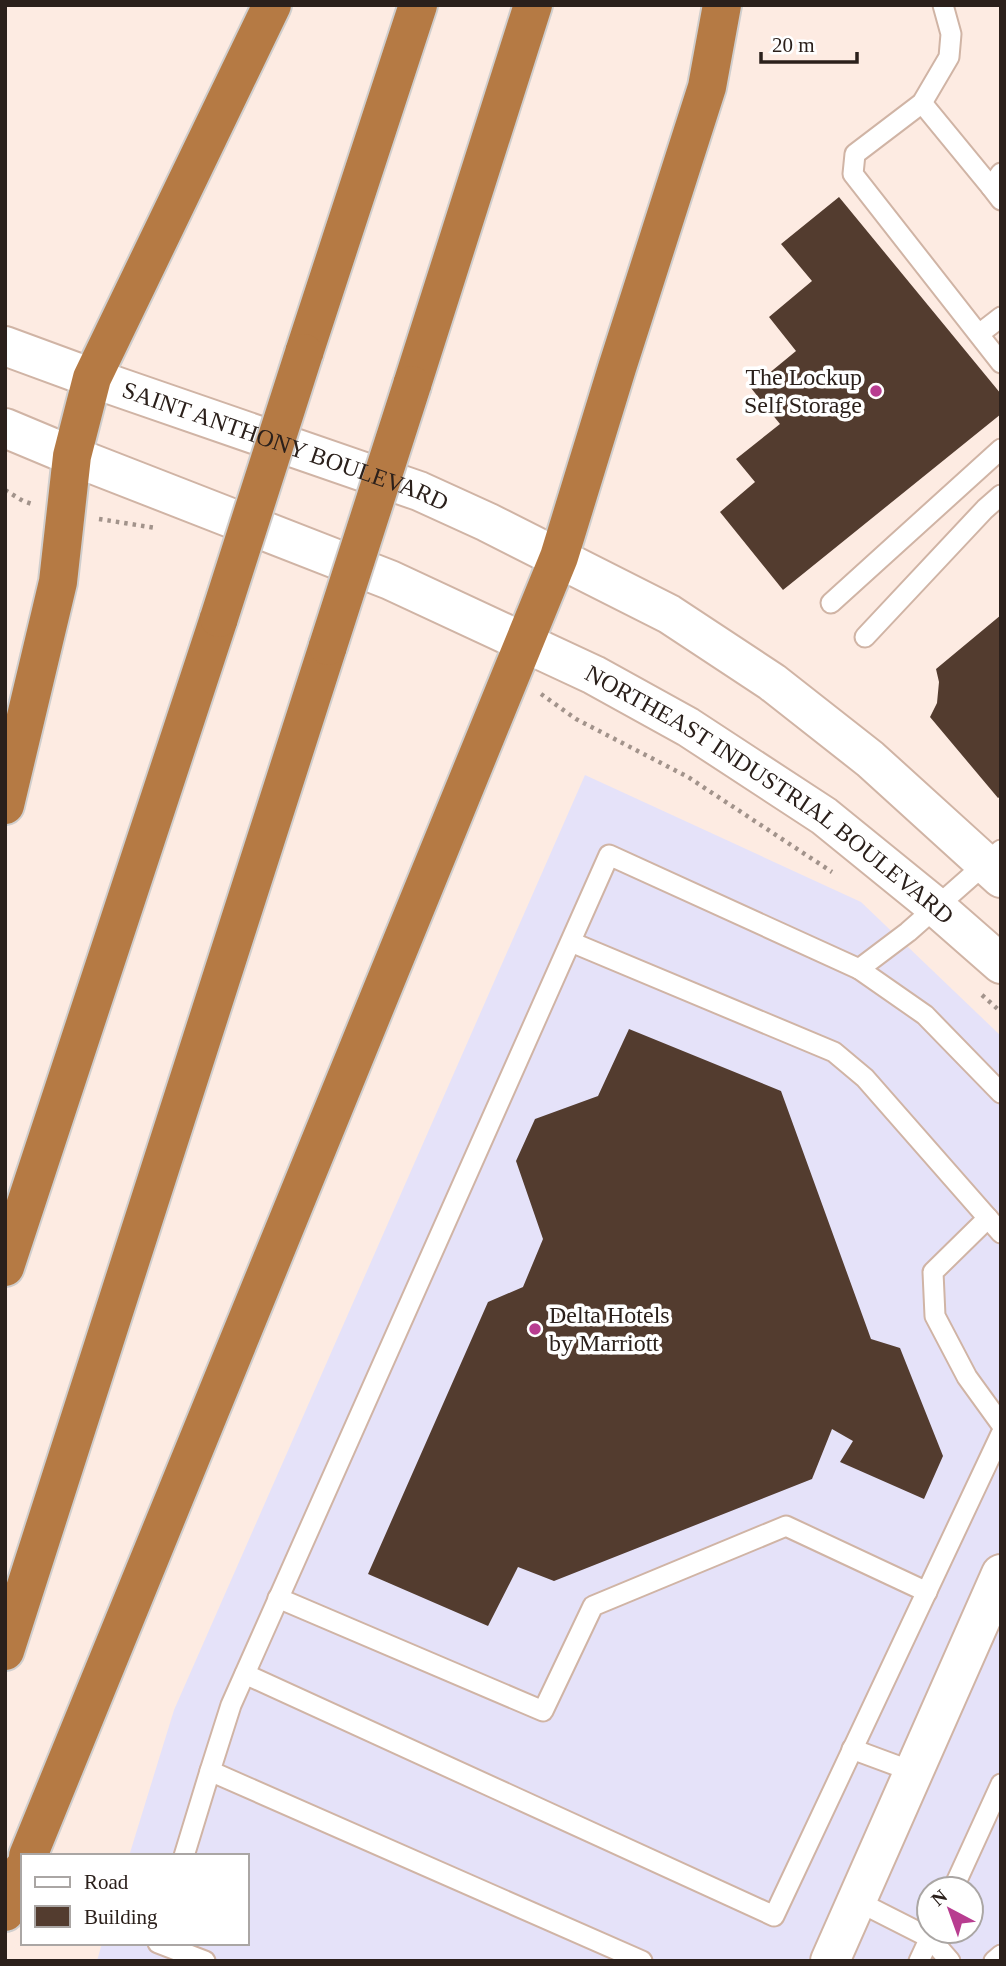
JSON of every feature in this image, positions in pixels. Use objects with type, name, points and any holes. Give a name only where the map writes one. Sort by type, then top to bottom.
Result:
[{"type":"highway","points":[[5,805],[58,582],[72,456],[92,378],[272,5]]},
{"type":"highway","points":[[5,1267],[418,5]]},
{"type":"highway","points":[[5,1651],[533,5]]},
{"type":"highway","points":[[29,1854],[559,557],[707,87],[722,5]]},
{"type":"highway","points":[[5,1912],[21,1874]]},
{"type":"main road","name":"SAINT ANTHONY BOULEVARD","points":[[5,346],[419,491],[559,557]]},
{"type":"main road","points":[[5,429],[390,580],[525,643]]},
{"type":"main road","points":[[559,557],[670,614],[772,682],[996,864]]},
{"type":"main road","name":"NORTHEAST INDUSTRIAL BOULEVARD","points":[[525,643],[594,675],[688,727],[824,817],[936,907],[988,977]]},
{"type":"main road","points":[[830,1961],[1001,1574]]},
{"type":"lane","points":[[943,5],[951,34],[949,57],[922,103],[855,155],[853,174],[1001,363]]},
{"type":"lane","points":[[922,103],[997,187]]},
{"type":"lane","points":[[979,334],[1001,317]]},
{"type":"lane","points":[[831,603],[1001,449]]},
{"type":"lane","points":[[865,638],[1001,495]]},
{"type":"lane","points":[[185,1854],[231,1705],[610,855],[859,968],[925,1015],[1001,1093]]},
{"type":"lane","points":[[859,968],[996,864]]},
{"type":"lane","points":[[571,942],[834,1052],[865,1078],[994,1225],[933,1272],[935,1316],[967,1377],[1001,1424]]},
{"type":"lane","points":[[245,1674],[774,1916],[1001,1434]]},
{"type":"lane","points":[[278,1598],[543,1711],[593,1606],[786,1526],[927,1592]]},
{"type":"lane","points":[[852,1749],[914,1772]]},
{"type":"lane","points":[[210,1771],[642,1961]]},
{"type":"lane","points":[[959,1875],[1001,1784]]},
{"type":"lane","points":[[857,1901],[915,1927]]},
{"type":"lane","points":[[919,1961],[927,1945]]},
{"type":"lane","points":[[939,1945],[950,1961]]},
{"type":"lane","points":[[156,1950],[205,1961]]},
{"type":"lane","points":[[995,1961],[1001,1955]]},
{"type":"path","points":[[5,490],[23,501]]},
{"type":"path","points":[[565,711],[688,777],[836,874]]},
{"type":"path","points":[[988,977],[1001,1013]]},
{"type":"shaded area","points":[[585,775],[861,902],[1001,1036],[1001,1961],[97,1961],[101,1945],[248,1945],[248,1854],[130,1854],[174,1710]]},
{"type":"building","name":"The Lockup Self Storage","points":[[839,197],[1001,394],[1001,414],[783,590],[720,512],[755,482],[736,459],[780,424],[751,388],[796,351],[769,317],[812,281],[781,244]]},
{"type":"building","points":[[1001,615],[1001,796],[998,798],[930,717],[937,703],[939,682],[936,669]]},
{"type":"building","name":"Delta Hotels by Marriott","points":[[629,1029],[781,1091],[871,1339],[900,1348],[943,1456],[924,1499],[840,1462],[853,1441],[832,1429],[812,1479],[554,1581],[518,1567],[488,1626],[368,1574],[488,1302],[523,1287],[543,1239],[516,1161],[535,1119],[598,1096]]},
{"type":"place","name":"The Lockup Self Storage","points":[[876,391]]},
{"type":"place","name":"Delta Hotels by Marriott","points":[[535,1329]]}]
